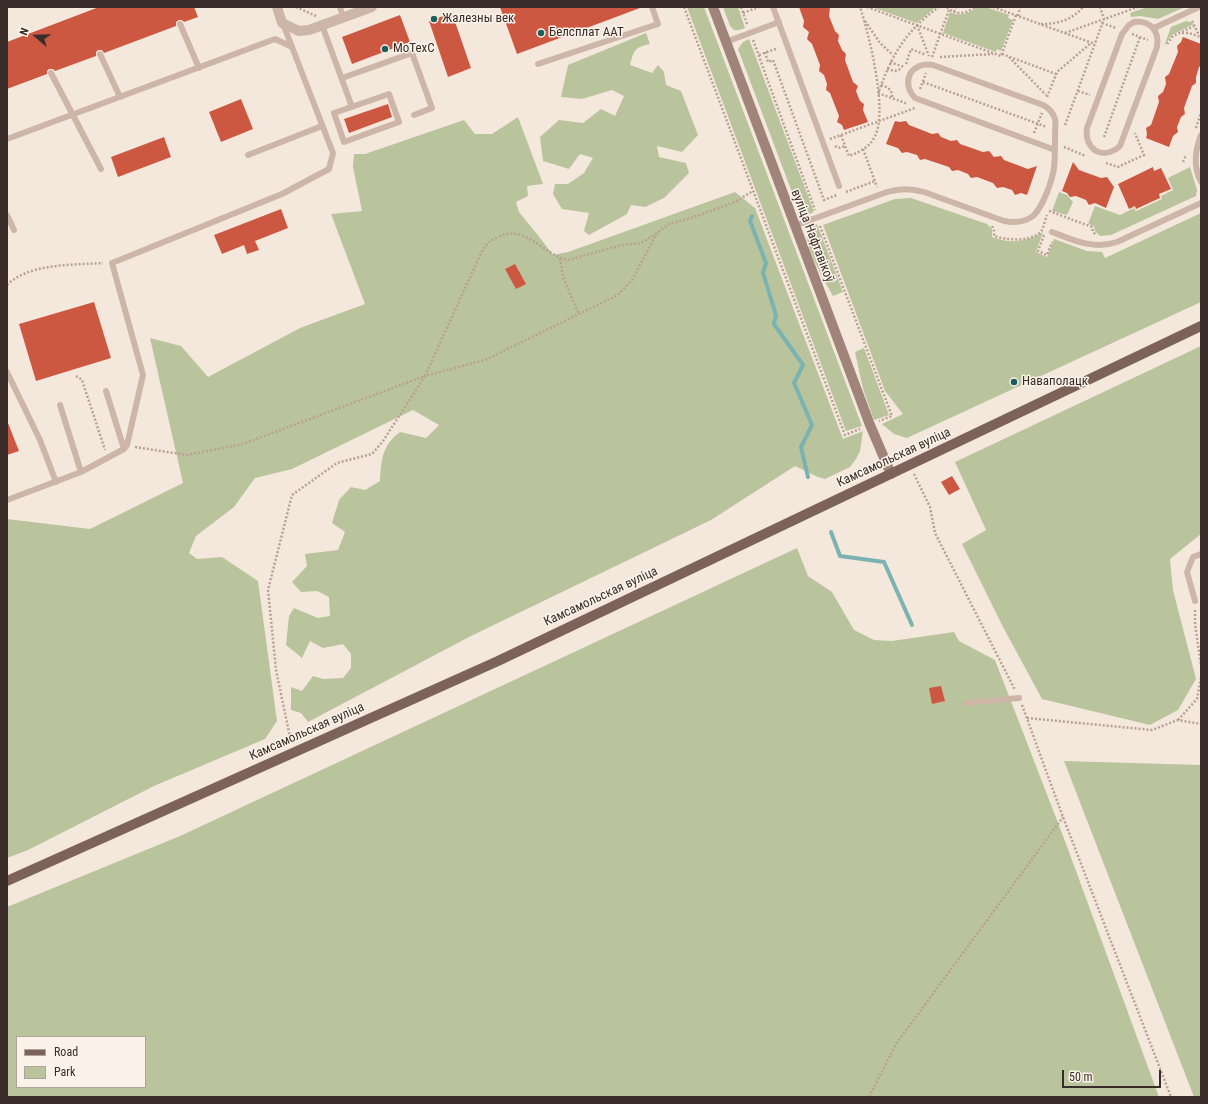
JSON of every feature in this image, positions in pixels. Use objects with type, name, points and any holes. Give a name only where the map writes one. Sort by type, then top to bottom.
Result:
[{"type":"main road","name":"Камсамольская вуліца","points":[[7,880],[498,661],[1201,326]]},
{"type":"street","points":[[277,7],[282,23],[299,31],[309,30],[372,7]]},
{"type":"street","name":"вуліца Нафтавікоў","points":[[713,7],[872,431],[891,474]]},
{"type":"lane","points":[[340,7],[343,17]]},
{"type":"lane","points":[[538,64],[658,24],[652,7]]},
{"type":"lane","points":[[773,7],[839,186]]},
{"type":"lane","points":[[1154,28],[1199,7]]},
{"type":"lane","points":[[726,42],[779,22]]},
{"type":"lane","points":[[1134,22],[1146,23],[1154,28],[1158,41],[1157,47],[1123,141],[1116,150],[1110,153],[1099,152],[1093,149],[1087,140],[1087,128],[1124,29],[1134,22]]},
{"type":"lane","points":[[7,500],[81,472],[125,447],[144,375],[112,263],[282,194],[329,168],[333,153],[282,23]]},
{"type":"lane","points":[[180,24],[199,68]]},
{"type":"lane","points":[[322,25],[352,107]]},
{"type":"lane","points":[[7,139],[299,31]]},
{"type":"lane","points":[[275,39],[292,47]]},
{"type":"lane","points":[[342,78],[412,53],[432,108],[414,115]]},
{"type":"lane","points":[[100,54],[120,97]]},
{"type":"lane","points":[[794,226],[887,192],[906,189],[924,192],[1004,221],[1019,222],[1027,220],[1033,216],[1042,203],[1053,174],[1055,150],[1055,118],[1052,112],[1044,106],[933,65],[927,64],[916,67],[909,76],[908,88],[911,94],[920,101],[1055,150]]},
{"type":"lane","points":[[52,72],[72,115],[101,169]]},
{"type":"lane","points":[[389,94],[399,122],[344,142],[334,113],[352,107],[389,94]]},
{"type":"lane","points":[[248,155],[322,126]]},
{"type":"lane","points":[[1201,135],[1196,150],[1198,162],[1197,172],[1201,182]]},
{"type":"lane","points":[[1051,232],[1089,245],[1110,245],[1201,203]]},
{"type":"lane","points":[[7,215],[14,230]]},
{"type":"lane","points":[[7,372],[40,440],[56,482]]},
{"type":"lane","points":[[106,391],[125,447]]},
{"type":"lane","points":[[60,405],[81,472]]},
{"type":"lane","points":[[1195,601],[1187,572],[1193,557],[1201,554]]},
{"type":"lane","points":[[966,703],[1019,698]]},
{"type":"path","points":[[684,7],[845,435]]},
{"type":"path","points":[[743,13],[759,7]]},
{"type":"path","points":[[841,135],[849,156],[864,150],[875,138],[880,121],[878,93],[871,45],[860,7]]},
{"type":"path","points":[[867,7],[1001,56],[1002,54],[1056,74]]},
{"type":"path","points":[[878,93],[890,62],[902,42],[917,25],[939,7]]},
{"type":"path","points":[[947,7],[954,12],[966,13],[974,7]]},
{"type":"path","points":[[954,12],[956,7]]},
{"type":"path","points":[[993,7],[1095,44]]},
{"type":"path","points":[[1002,54],[1020,7]]},
{"type":"path","points":[[1039,24],[1058,23],[1066,20],[1072,17],[1083,7]]},
{"type":"path","points":[[1064,150],[1064,128],[1104,19],[1100,7]]},
{"type":"path","points":[[1064,33],[1138,7]]},
{"type":"path","points":[[1189,12],[1194,26],[1199,34]]},
{"type":"path","points":[[863,17],[880,43],[893,56]]},
{"type":"path","points":[[917,25],[929,56]]},
{"type":"path","points":[[1164,48],[1173,36],[1194,26]]},
{"type":"path","points":[[1178,34],[1189,32],[1199,34]]},
{"type":"path","points":[[1104,137],[1140,37]]},
{"type":"path","points":[[1031,141],[1056,74],[1091,43]]},
{"type":"path","points":[[758,55],[787,44]]},
{"type":"path","points":[[765,52],[768,62],[773,60],[824,200],[875,181]]},
{"type":"path","points":[[934,58],[996,54]]},
{"type":"path","points":[[1007,56],[1047,97]]},
{"type":"path","points":[[890,62],[904,67]]},
{"type":"path","points":[[923,82],[1064,133]]},
{"type":"path","points":[[881,85],[892,92],[892,98]]},
{"type":"path","points":[[829,139],[917,107],[878,93]]},
{"type":"path","points":[[1118,167],[1144,155],[1135,137]]},
{"type":"path","points":[[864,150],[877,188],[870,190]]},
{"type":"path","points":[[293,752],[276,670],[268,590],[292,495],[337,463],[372,454],[383,441],[425,376],[481,253],[488,242],[506,233],[520,234],[560,258],[568,260],[622,245],[641,243],[657,234],[669,224],[694,217],[735,202],[753,191]]},
{"type":"path","points":[[990,224],[993,228],[994,236],[1010,240],[1022,240],[1034,236],[1041,231],[1051,205]]},
{"type":"path","points":[[1049,211],[1092,227],[1094,234],[1099,237]]},
{"type":"path","points":[[1051,232],[1047,255],[1038,251],[1051,232]]},
{"type":"path","points":[[125,447],[187,455],[244,444],[425,376],[485,360],[618,295],[632,280],[657,234]]},
{"type":"path","points":[[560,258],[563,277],[579,314]]},
{"type":"path","points":[[7,285],[12,279],[43,267],[112,263]]},
{"type":"path","points":[[76,376],[82,380],[107,458]]},
{"type":"path","points":[[910,465],[930,507],[935,533],[1019,698],[1063,817],[1171,1097]]},
{"type":"path","points":[[1195,601],[1195,624],[1201,665]]},
{"type":"path","points":[[1027,718],[1152,730],[1178,720],[1197,699],[1201,678]]},
{"type":"path","points":[[1178,720],[1201,724]]},
{"type":"path","points":[[869,1097],[896,1044],[1063,817]]},
{"type":"green space","points":[[687,7],[704,7],[862,426],[846,431]]},
{"type":"green space","points":[[723,7],[738,7],[745,28],[734,30],[730,26]]},
{"type":"green space","points":[[872,7],[936,7],[917,23]]},
{"type":"green space","points":[[976,7],[986,7],[1009,15],[1008,18],[1013,20],[1001,51],[997,49],[996,52],[943,33],[950,12],[954,14],[964,14]]},
{"type":"green space","points":[[1147,7],[1185,7],[1158,19],[1140,16],[1131,17],[1130,13]]},
{"type":"green space","points":[[1186,21],[1194,24],[1172,35],[1164,46],[1171,27]]},
{"type":"green space","points":[[646,33],[650,44],[641,46],[636,50],[630,65],[652,73],[658,65],[664,72],[666,85],[681,91],[698,135],[682,152],[657,146],[659,157],[686,163],[689,173],[664,198],[645,207],[631,205],[627,214],[589,235],[584,231],[589,213],[562,209],[553,194],[555,184],[568,184],[584,173],[593,158],[580,154],[569,169],[543,161],[540,137],[559,120],[583,123],[601,109],[615,116],[624,96],[612,90],[582,99],[561,97],[568,65]]},
{"type":"green space","points":[[749,39],[814,212],[810,214],[804,214],[799,211],[738,49],[743,42]]},
{"type":"green space","points":[[518,117],[543,184],[527,186],[528,196],[516,202],[519,212],[553,255],[568,252],[735,192],[755,208],[843,439],[863,431],[860,451],[856,459],[850,467],[825,479],[795,466],[711,520],[471,636],[308,722],[301,713],[291,710],[291,687],[302,691],[313,676],[323,679],[343,678],[351,668],[351,654],[343,644],[323,648],[310,641],[302,658],[286,645],[289,616],[294,608],[318,618],[330,616],[329,597],[317,591],[301,592],[292,582],[307,566],[305,554],[338,550],[345,532],[332,523],[339,500],[351,487],[365,490],[380,481],[382,460],[389,442],[400,432],[426,438],[439,425],[413,410],[292,469],[255,478],[234,507],[196,536],[189,553],[197,559],[222,557],[258,581],[277,721],[265,739],[154,786],[28,850],[7,858],[7,519],[90,529],[183,483],[150,338],[181,346],[208,377],[300,328],[365,304],[331,214],[362,211],[353,167],[354,154],[365,154],[464,120],[475,134],[492,134]]},
{"type":"green space","points":[[1190,167],[1197,190],[1196,196],[1111,235],[1100,236],[1095,231],[1094,226],[1088,224],[1095,206],[1120,215],[1134,208],[1136,211],[1162,199],[1161,196],[1173,190],[1168,178]]},
{"type":"green space","points":[[1059,192],[1067,195],[1073,202],[1067,215],[1052,211]]},
{"type":"green space","points":[[911,198],[987,224],[992,229],[992,237],[1005,241],[1025,240],[1043,232],[1036,252],[1047,257],[1054,239],[1087,251],[1102,252],[1105,258],[1201,213],[1201,302],[907,438],[894,434],[882,424],[903,414],[885,391],[823,225],[895,199]]},
{"type":"green space","points":[[817,224],[843,292],[833,296],[820,273],[808,244],[808,230]]},
{"type":"green space","points":[[1201,346],[1201,534],[1170,559],[1173,590],[1196,679],[1178,710],[1150,725],[1042,699],[1003,627],[962,544],[986,530],[955,462]]},
{"type":"green space","points":[[864,348],[889,415],[874,420],[863,389],[855,352]]},
{"type":"green space","points":[[797,548],[808,576],[832,592],[854,630],[874,640],[892,641],[954,632],[959,641],[995,660],[1065,841],[1159,1097],[7,1097],[7,907],[180,836]]},
{"type":"green space","points":[[1064,761],[1201,765],[1201,1097],[1194,1097]]},
{"type":"building","points":[[99,7],[194,7],[198,17],[184,22],[179,20],[176,22],[176,26],[104,53],[102,50],[98,50],[96,52],[96,56],[55,71],[53,69],[49,69],[47,74],[7,89],[7,42]]},
{"type":"building","name":"Белсплат ААТ","points":[[500,7],[640,7],[640,8],[517,54]]},
{"type":"building","points":[[799,7],[830,7],[829,16],[835,31],[839,35],[838,41],[842,50],[846,54],[845,60],[853,82],[858,86],[856,91],[860,101],[864,104],[863,110],[868,122],[844,130],[842,125],[837,122],[839,116],[830,93],[826,90],[827,84],[824,75],[819,71],[820,65],[812,44],[807,39],[809,32],[803,27],[804,21]]},
{"type":"building","points":[[452,13],[471,68],[448,77],[429,21]]},
{"type":"building","points":[[400,15],[410,42],[352,64],[342,37]]},
{"type":"building","points":[[1183,37],[1201,44],[1201,66],[1199,67],[1196,77],[1196,83],[1192,86],[1184,108],[1185,114],[1181,117],[1177,127],[1178,132],[1173,136],[1169,147],[1146,138],[1146,128],[1151,125],[1159,102],[1158,96],[1163,92],[1166,84],[1165,77],[1169,74],[1178,52],[1177,46]]},
{"type":"building","points":[[241,99],[253,129],[221,142],[209,112]]},
{"type":"building","points":[[388,104],[392,117],[349,133],[344,119]]},
{"type":"building","points":[[895,121],[906,121],[909,125],[932,134],[938,133],[941,137],[951,141],[957,140],[960,144],[983,152],[989,151],[994,157],[1001,156],[1004,160],[1028,169],[1037,166],[1027,195],[1021,193],[1015,195],[1012,190],[1003,187],[997,188],[993,183],[977,177],[971,178],[968,174],[958,170],[952,171],[949,167],[925,159],[920,160],[917,155],[907,152],[902,153],[898,148],[886,144]]},
{"type":"building","points":[[164,137],[171,157],[118,177],[111,157]]},
{"type":"building","points":[[1073,162],[1079,170],[1101,178],[1107,177],[1114,187],[1106,208],[1095,203],[1089,205],[1086,200],[1076,196],[1070,197],[1067,193],[1062,191]]},
{"type":"building","points":[[1153,167],[1154,171],[1161,168],[1171,189],[1159,194],[1160,198],[1136,209],[1135,206],[1129,209],[1118,184]]},
{"type":"building","points":[[281,209],[288,228],[255,241],[259,250],[247,254],[244,245],[222,254],[214,235]]},
{"type":"building","points":[[515,264],[526,284],[516,289],[505,269]]},
{"type":"building","points":[[94,302],[111,358],[36,381],[19,324]]},
{"type":"building","points":[[7,423],[19,451],[7,455]]},
{"type":"building","points":[[952,476],[960,489],[949,495],[941,482]]},
{"type":"building","points":[[941,686],[945,701],[932,704],[929,688]]},
{"type":"waterway","points":[[752,216],[750,221],[766,263],[763,273],[776,315],[774,324],[803,365],[794,383],[812,425],[801,447],[808,477]]},
{"type":"waterway","points":[[831,532],[840,556],[884,562],[912,625]]},
{"type":"place","name":"Жалезны век","points":[[434,19]]},
{"type":"place","name":"Белсплат ААТ","points":[[541,33]]},
{"type":"place","name":"MoTexC","points":[[385,49]]},
{"type":"place","name":"Наваполацк","points":[[1014,382]]}]
